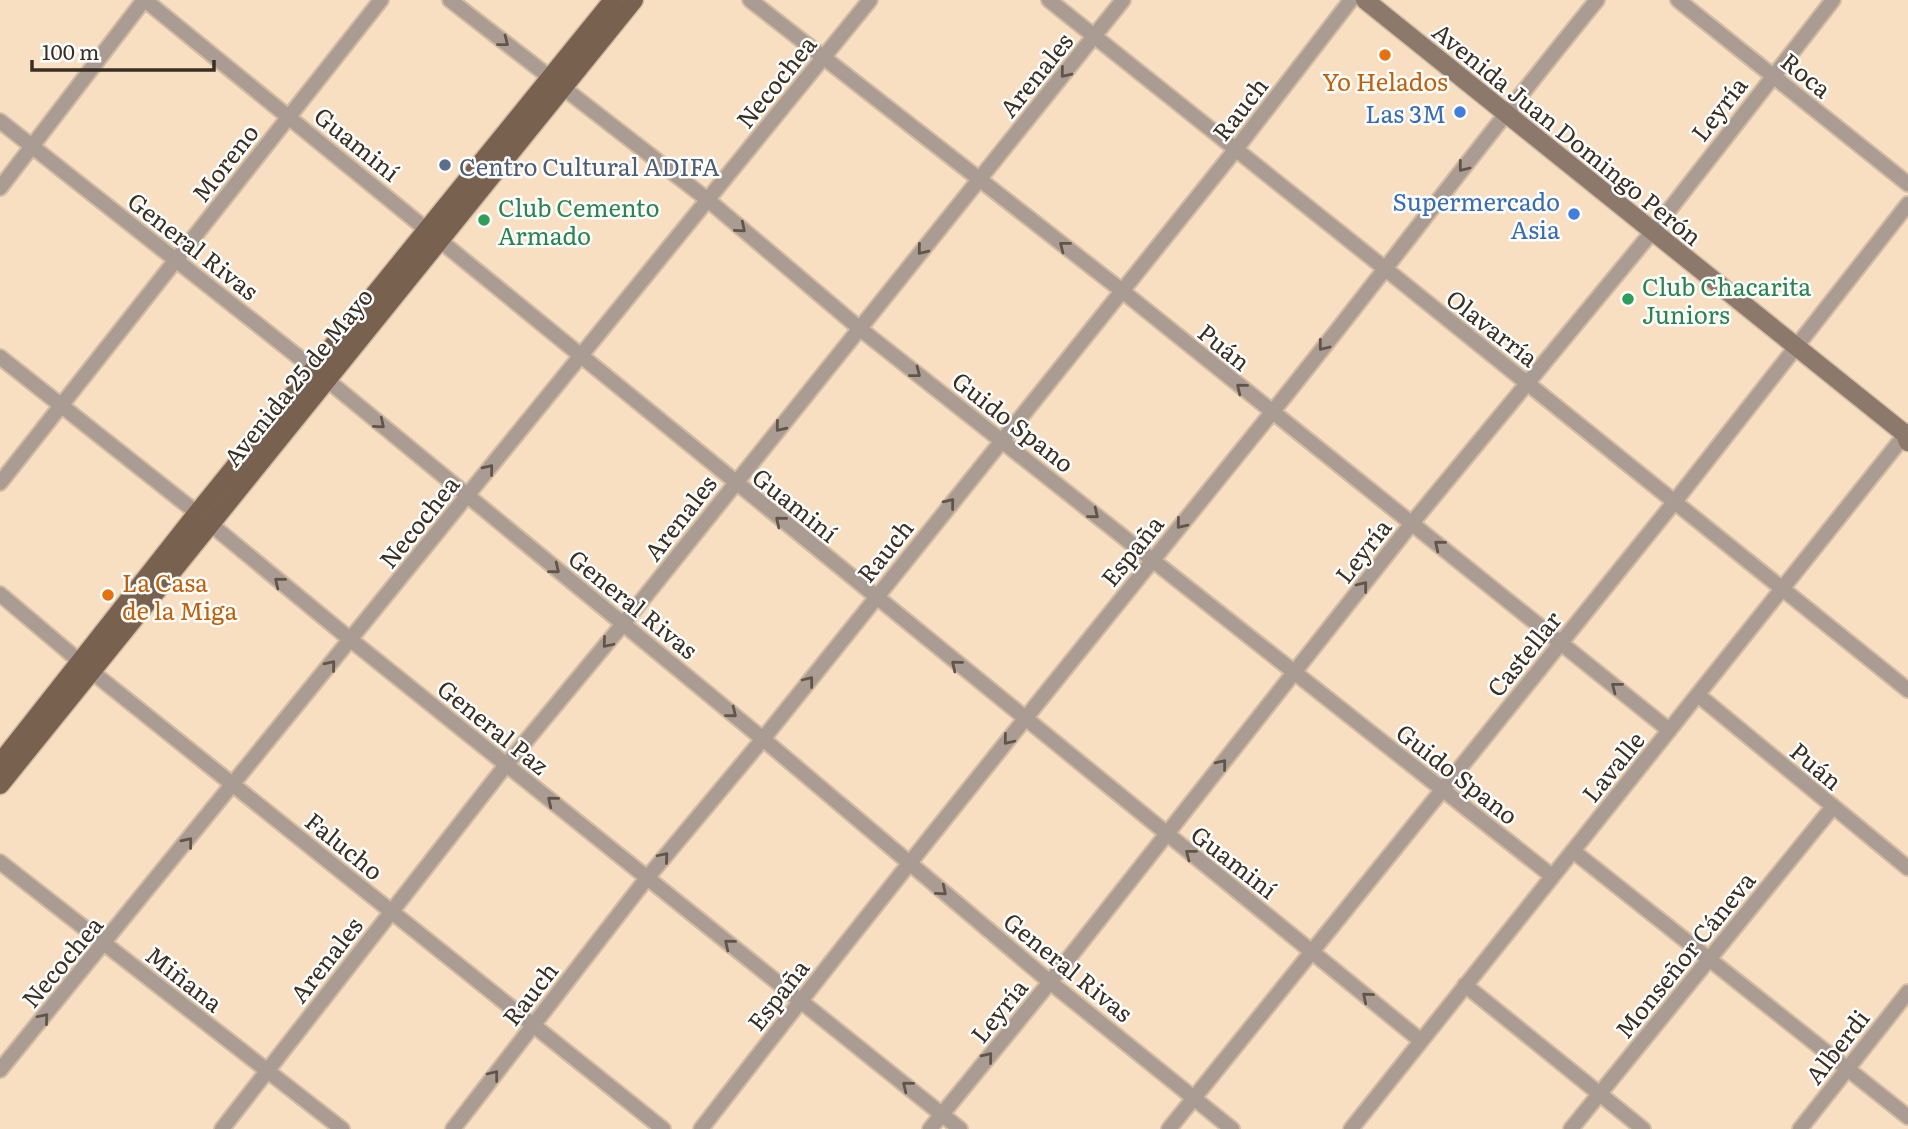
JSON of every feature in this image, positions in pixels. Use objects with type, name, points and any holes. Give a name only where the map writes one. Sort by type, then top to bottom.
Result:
[{"type":"main road","name":"Avenida 25 de Mayo","points":[[557,83],[613,0]]},
{"type":"main road","name":"Avenida 25 de Mayo","points":[[0,785],[86,667],[433,233],[557,83],[634,0]]},
{"type":"main road","name":"Avenida Juan Domingo Perón","points":[[1365,0],[1907,435]]},
{"type":"main road","name":"Avenida 25 de Mayo","points":[[0,763],[86,667]]},
{"type":"street","name":"Guaminí","points":[[145,0],[433,233],[874,598],[1420,1040]]},
{"type":"street","points":[[0,188],[145,0]]},
{"type":"street","name":"Moreno","points":[[0,484],[381,0]]},
{"type":"street","name":"Guido Spano","points":[[450,0],[708,200],[859,328],[1552,876]]},
{"type":"street","name":"Puán","points":[[750,0],[1121,290],[1670,730]]},
{"type":"street","name":"Necochea","points":[[0,1070],[870,0]]},
{"type":"street","name":"Olavarría","points":[[1049,0],[1382,269],[1676,500],[1908,690]]},
{"type":"street","name":"Arenales","points":[[222,1129],[506,765],[624,624],[1123,0]]},
{"type":"street","name":"Rauch","points":[[453,1129],[647,878],[763,739],[1236,149],[1351,0]]},
{"type":"street","name":"España","points":[[701,1129],[909,863],[1151,559],[1272,413],[1382,269],[1597,0]]},
{"type":"street","name":"Roca","points":[[1678,0],[1908,184]]},
{"type":"street","name":"Leyría","points":[[930,1129],[1050,982],[1412,523],[1652,232],[1833,0]]},
{"type":"street","name":"General Rivas","points":[[0,121],[321,375],[763,739],[1050,982],[1232,1129]]},
{"type":"street","name":"Castellar","points":[[1169,1129],[1676,500],[1908,204]]},
{"type":"street","name":"General Paz","points":[[0,357],[960,1129]]},
{"type":"street","name":"Lavalle","points":[[1351,1129],[1907,435]]},
{"type":"street","name":"Falucho","points":[[0,594],[86,667],[235,783],[391,912],[663,1129]]},
{"type":"street","name":"Puán","points":[[1698,695],[1908,868]]},
{"type":"street","name":"Monseñor Cáneva","points":[[1572,1129],[1832,808]]},
{"type":"street","points":[[1573,851],[1908,1117]]},
{"type":"street","name":"Miñana","points":[[0,862],[342,1129]]},
{"type":"street","points":[[1465,985],[1643,1129]]},
{"type":"street","name":"Alberdi","points":[[1800,1129],[1908,992]]},
{"type":"place","name":"Yo Helados","points":[[1385,55]]},
{"type":"place","name":"Las 3M","points":[[1460,112]]},
{"type":"place","name":"Centro Cultural ADIFA","points":[[445,165]]},
{"type":"place","name":"Supermercado Asia","points":[[1574,214]]},
{"type":"place","name":"Club Cemento Armado","points":[[484,220]]},
{"type":"place","name":"Club Chacarita Juniors","points":[[1628,299]]},
{"type":"place","name":"La Casa de la Miga","points":[[108,595]]}]
